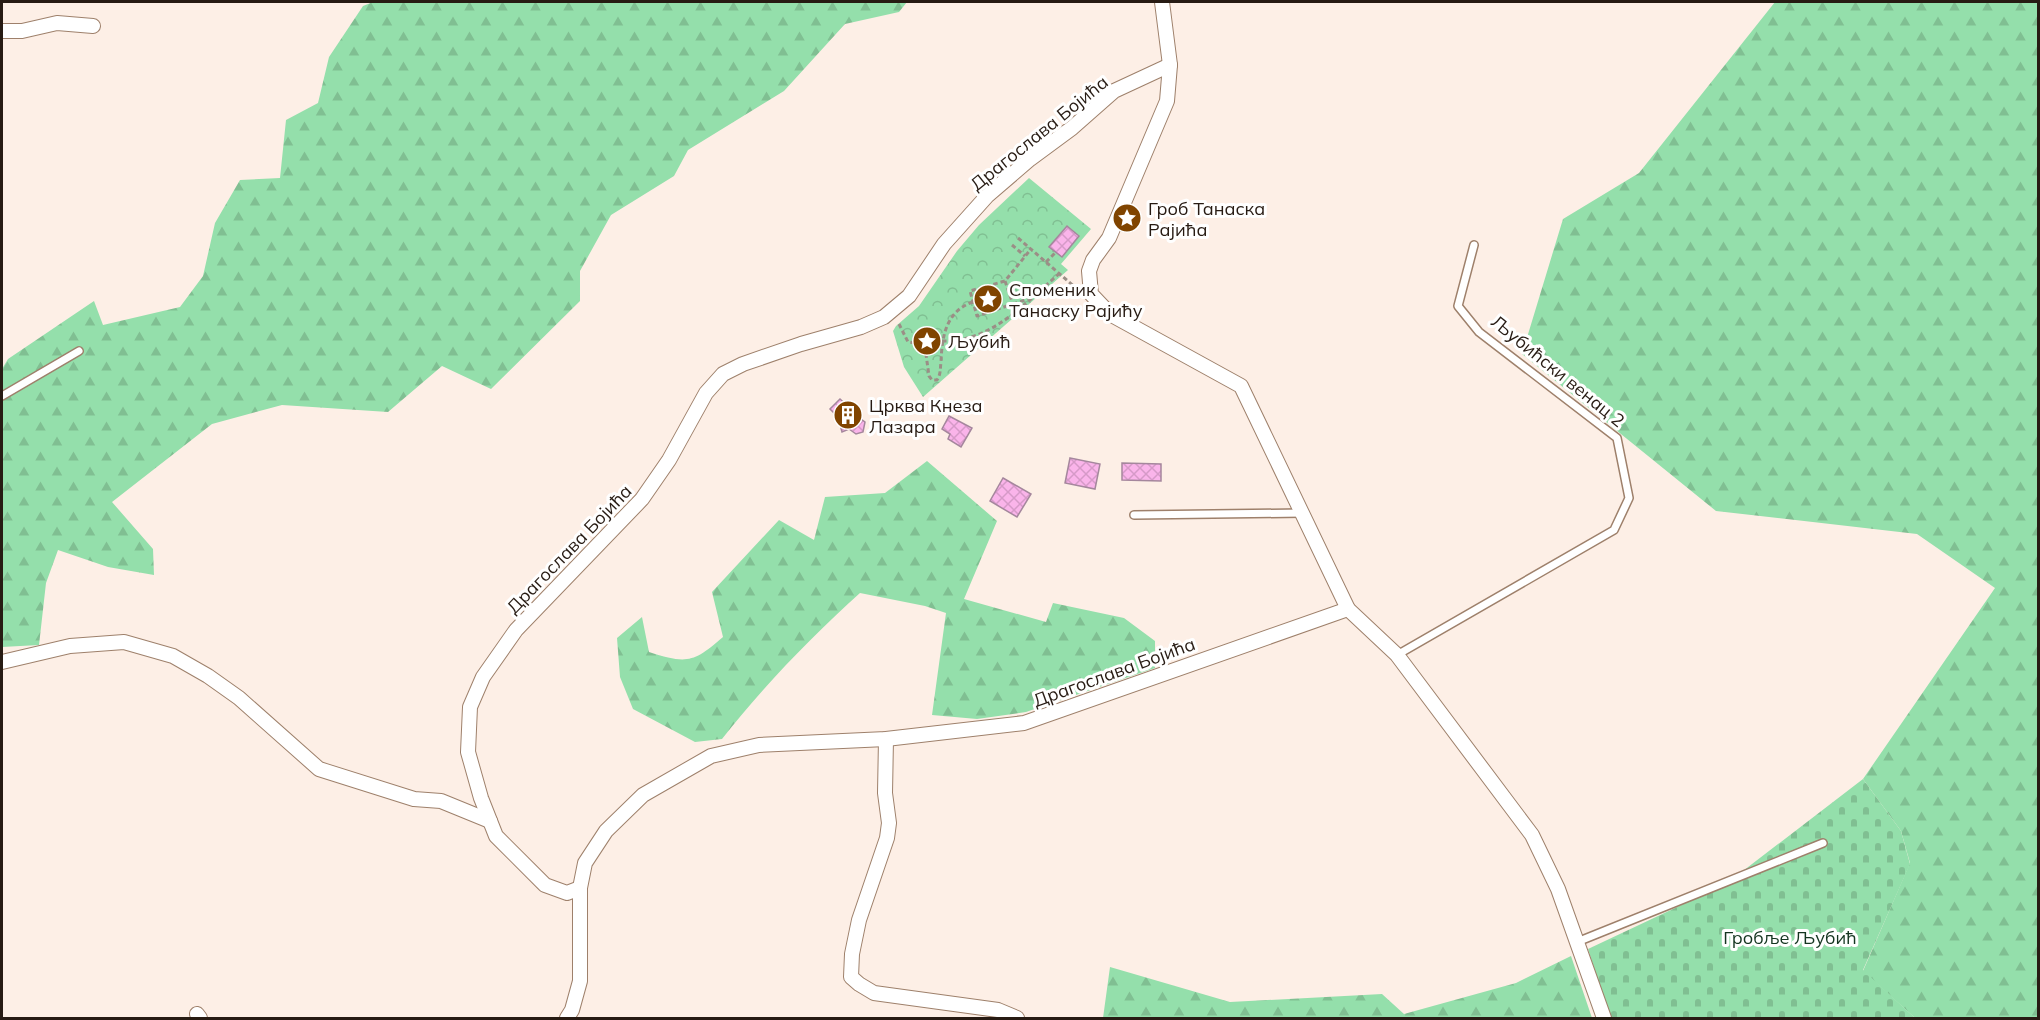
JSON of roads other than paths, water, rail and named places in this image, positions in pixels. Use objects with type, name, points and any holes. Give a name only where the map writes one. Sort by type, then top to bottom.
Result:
[{"type":"street","points":[[1162,2],[1170,65],[1167,101],[1109,238],[1093,260],[1089,270],[1091,294],[1110,314],[1241,386],[1348,609],[1397,655],[1532,835],[1558,889],[1604,1018]]},
{"type":"street","points":[[2,31],[22,31],[57,23],[93,26]]},
{"type":"street","name":"Драгослава Бојића","points":[[580,888],[567,893],[545,885],[496,836],[468,752],[470,707],[483,677],[516,630],[642,499],[669,460],[706,393],[723,374],[743,364],[801,344],[861,327],[891,312],[909,296],[944,244],[987,196],[1114,91],[1170,65]]},
{"type":"street","name":"Драгослава Бојића","points":[[567,1018],[572,1010],[580,981],[580,888],[585,863],[606,831],[643,795],[711,756],[759,745],[886,739],[1024,723],[1348,609]]},
{"type":"street","points":[[2,662],[70,646],[124,642],[173,656],[208,676],[239,698],[319,769],[414,799],[441,801],[490,821]]},
{"type":"street","points":[[886,739],[885,793],[889,823],[887,838],[860,920],[852,954],[851,976],[874,993],[998,1010],[1017,1018]]},
{"type":"lane","name":"Љубићски венац 2","points":[[1397,655],[1614,530],[1629,498],[1617,438],[1479,332],[1458,306],[1474,245]]},
{"type":"lane","points":[[2,396],[79,351]]},
{"type":"lane","points":[[1134,515],[1302,513]]},
{"type":"lane","points":[[1577,942],[1823,843]]},
{"type":"place","name":"Гроб Танаска Рајића","points":[[1127,218]]},
{"type":"place","name":"Споменик Танаску Рајићу","points":[[988,299]]},
{"type":"place","name":"Љубић","points":[[927,341]]},
{"type":"place","name":"Црква Кнеза Лазара","points":[[848,415]]},
{"type":"park label","name":"Гробље Љубић","points":[[1790,937]]}]
